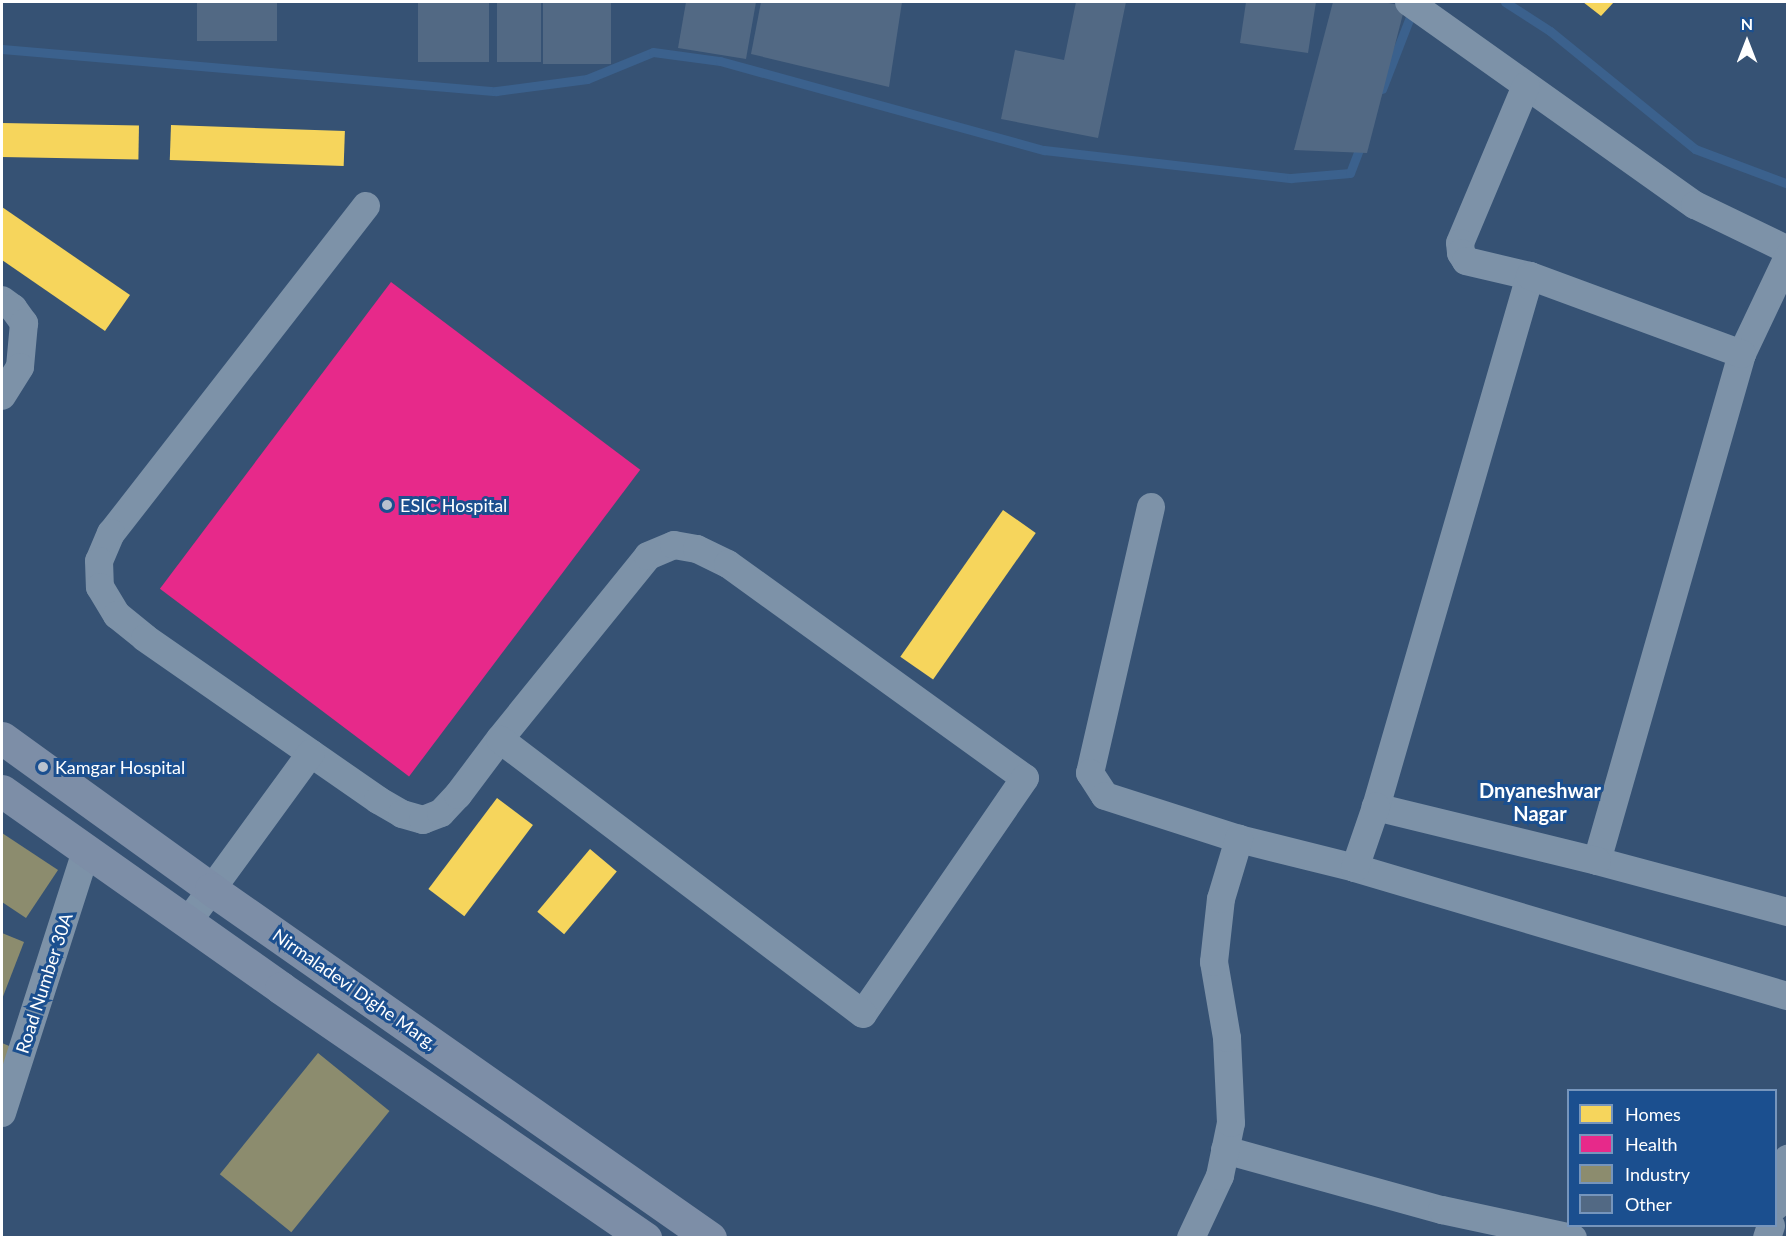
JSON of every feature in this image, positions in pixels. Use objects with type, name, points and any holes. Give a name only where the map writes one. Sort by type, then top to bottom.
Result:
[{"type":"main road","name":"Nirmaladevi Dighe Marg,","points":[[2,738],[211,889],[710,1238]]},
{"type":"main road","points":[[2,791],[187,923],[645,1238]]},
{"type":"street","points":[[1413,5],[1695,205],[1788,250]]},
{"type":"street","points":[[1526,86],[1460,243],[1461,253],[1466,261],[1530,276],[1742,354]]},
{"type":"street","points":[[366,206],[111,532],[99,561],[100,587],[117,615],[145,638],[378,800],[402,814],[423,820],[441,813],[500,739],[648,556],[674,545],[697,549],[728,564],[1025,778],[862,1014],[500,739]]},
{"type":"street","points":[[1597,861],[1742,354],[1788,257]]},
{"type":"street","points":[[1355,868],[1376,807],[1530,276]]},
{"type":"street","points":[[2,300],[13,308],[24,323],[24,342],[20,367],[2,396]]},
{"type":"street","points":[[1151,507],[1090,773],[1105,796],[1239,839],[1355,868],[1788,996]]},
{"type":"street","points":[[187,923],[311,753]]},
{"type":"street","points":[[1376,807],[1597,861],[1788,912]]},
{"type":"street","points":[[1191,1238],[1220,1176],[1231,1123],[1227,1038],[1214,962],[1221,899],[1239,839]]},
{"type":"street","name":"Road Number 30A","points":[[2,1113],[86,852]]},
{"type":"street","points":[[1225,1150],[1442,1210],[1573,1238]]},
{"type":"street","points":[[1777,1202],[1788,1159]]},
{"type":"building: Homes","points":[[1583,2],[1614,2],[1601,16]]},
{"type":"building: Homes","points":[[2,123],[139,125],[138,159],[2,157]]},
{"type":"building: Homes","points":[[171,125],[345,131],[344,166],[170,160]]},
{"type":"building: Homes","points":[[2,207],[130,295],[105,331],[2,260]]},
{"type":"building: Homes","points":[[1003,510],[1036,533],[933,680],[900,657]]},
{"type":"building: Homes","points":[[497,798],[533,825],[464,916],[428,889]]},
{"type":"building: Homes","points":[[590,849],[617,871],[564,934],[537,912]]},
{"type":"building: Health","name":"ESIC Hospital","points":[[391,282],[640,470],[409,776],[160,589]]},
{"type":"building: Industry","points":[[2,833],[58,870],[26,918],[2,902]]},
{"type":"building: Industry","points":[[2,933],[24,942],[2,999]]},
{"type":"building: Industry","points":[[2,1043],[14,1048],[2,1080]]},
{"type":"building: Industry","points":[[318,1053],[389,1111],[291,1232],[220,1174]]},
{"type":"building: Other","points":[[197,2],[277,2],[277,41],[197,41]]},
{"type":"building: Other","points":[[418,2],[489,2],[489,62],[418,62]]},
{"type":"building: Other","points":[[497,2],[541,2],[541,62],[497,62]]},
{"type":"building: Other","points":[[543,2],[611,2],[611,64],[543,64]]},
{"type":"building: Other","points":[[686,2],[756,2],[746,59],[678,48]]},
{"type":"building: Other","points":[[761,2],[902,2],[889,87],[751,54]]},
{"type":"building: Other","points":[[1076,2],[1126,2],[1098,138],[1001,119],[1015,50],[1064,60]]},
{"type":"building: Other","points":[[1246,2],[1316,2],[1308,53],[1240,43]]},
{"type":"building: Other","points":[[1333,2],[1383,2],[1405,6],[1367,153],[1294,150]]},
{"type":"waterway","points":[[1505,2],[1550,31],[1695,149],[1788,184]]},
{"type":"waterway","points":[[1382,89],[1413,9]]},
{"type":"waterway","points":[[2,49],[496,91],[587,79],[653,52],[720,61],[1044,150],[1291,178],[1350,173],[1362,141]]},
{"type":"place","name":"ESIC Hospital","points":[[387,505]]},
{"type":"place","name":"Kamgar Hospital","points":[[43,767]]},
{"type":"district","name":"Dnyaneshwar Nagar","points":[[1540,802]]}]
